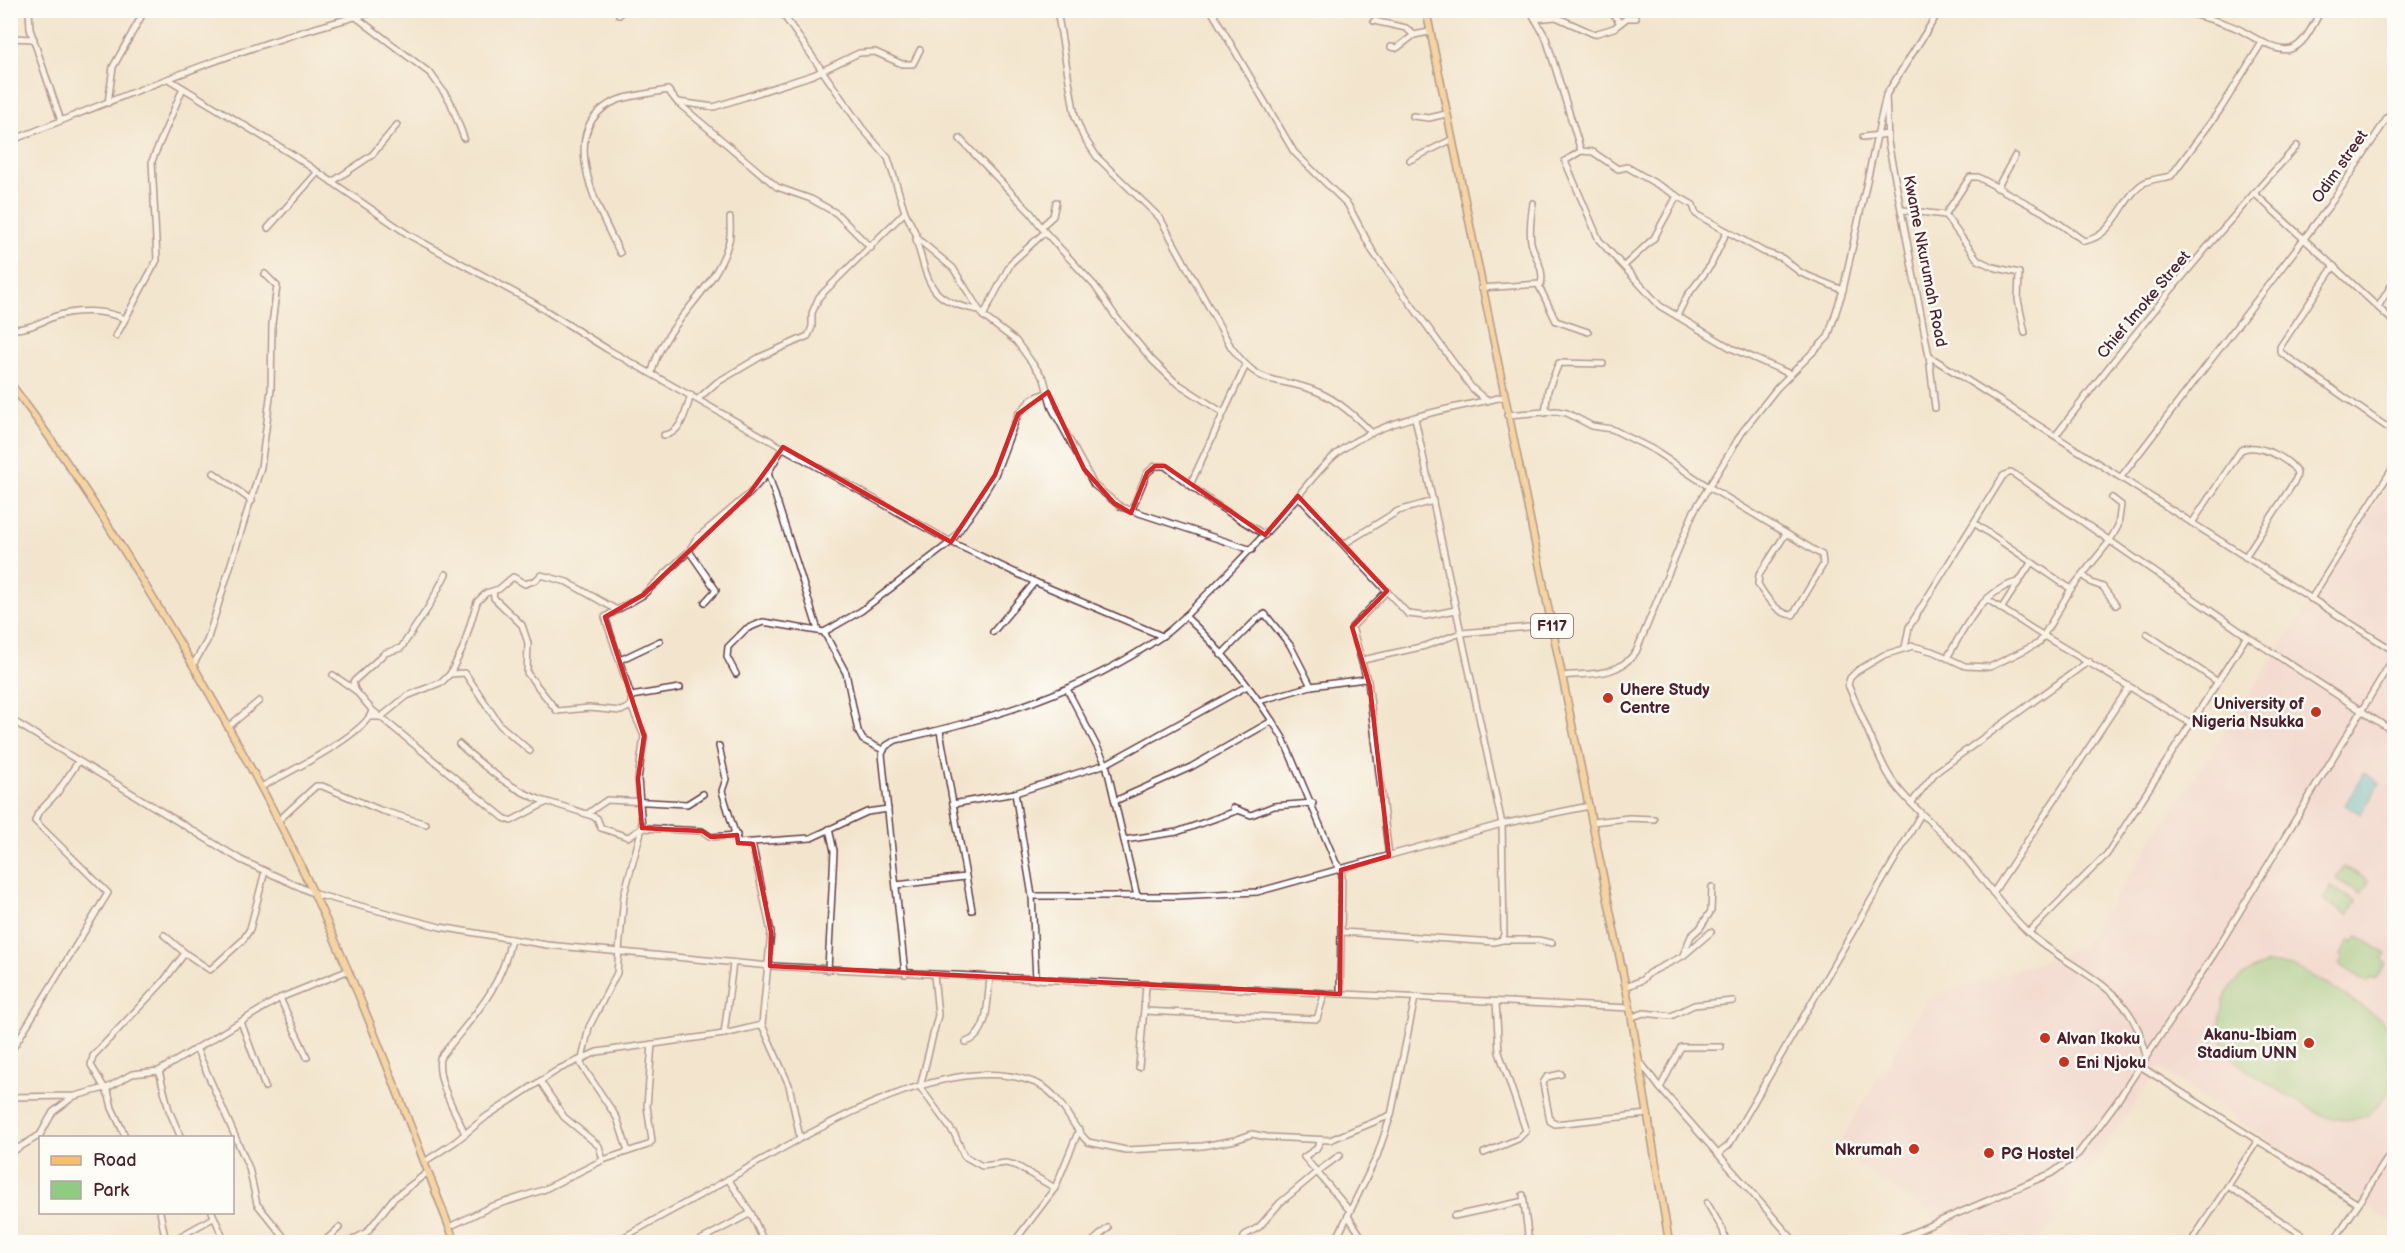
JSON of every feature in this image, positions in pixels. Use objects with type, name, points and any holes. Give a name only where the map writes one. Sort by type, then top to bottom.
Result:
[{"type":"main road","name":"F117","points":[[1426,10],[1503,397],[1632,1017],[1669,1242]]},
{"type":"main road","points":[[10,383],[57,447],[193,665],[261,787],[315,894],[455,1242]]},
{"type":"street","points":[[29,10],[33,39],[61,121]]},
{"type":"street","points":[[108,103],[113,67],[145,10]]},
{"type":"street","points":[[10,141],[290,36],[383,10]]},
{"type":"street","points":[[780,10],[862,128],[888,158],[931,288],[943,300],[957,307],[979,310]]},
{"type":"street","points":[[1057,10],[1075,116],[1083,136],[1097,158],[1160,218],[1231,347],[1246,365],[1270,381],[1318,392],[1347,410],[1372,433]]},
{"type":"street","points":[[1211,10],[1294,152],[1348,205],[1373,252],[1472,388],[1487,401]]},
{"type":"street","points":[[1530,10],[1546,38],[1581,151]]},
{"type":"street","points":[[1610,10],[1620,23]]},
{"type":"street","points":[[1534,19],[1556,17],[1594,34],[1614,28],[1634,18],[1629,10]]},
{"type":"street","points":[[1562,676],[1616,670],[1625,666],[1636,652],[1694,511],[1743,431],[1790,374],[1828,337],[1843,290],[1886,96],[1940,10]]},
{"type":"street","points":[[2177,10],[2243,31],[2261,44],[2284,51],[2300,46],[2311,32],[2321,10]]},
{"type":"street","points":[[356,17],[431,74],[450,101],[464,138]]},
{"type":"street","points":[[1374,21],[1406,28],[1414,35]]},
{"type":"street","points":[[1391,47],[1397,48],[1414,35],[1429,32]]},
{"type":"street","points":[[10,38],[33,39]]},
{"type":"street","points":[[1945,215],[1970,177],[1978,177],[2043,212],[2084,241],[2093,240],[2104,232],[2144,183],[2171,176],[2220,110],[2261,44]]},
{"type":"street","points":[[677,102],[714,107],[790,84],[859,52],[875,52],[907,65],[913,63],[920,50]]},
{"type":"street","points":[[170,80],[318,172],[409,235],[532,302],[607,350],[652,372],[951,542],[1035,582],[1162,636]]},
{"type":"street","points":[[116,336],[157,260],[152,161],[183,88]]},
{"type":"street","points":[[620,253],[585,173],[585,141],[593,116],[618,100],[668,90],[677,102],[777,187],[812,199],[836,213],[871,248]]},
{"type":"street","name":"Kwame Nkurumah Road","points":[[1886,96],[1888,135],[1929,356],[2394,651]]},
{"type":"street","name":"Odim street","points":[[2121,477],[2304,239],[2358,165],[2394,108]]},
{"type":"street","points":[[1413,116],[1429,118],[1446,114]]},
{"type":"street","points":[[332,182],[372,155],[396,125]]},
{"type":"street","points":[[1863,137],[1877,134],[1888,135]]},
{"type":"street","points":[[960,139],[1095,286],[1116,317],[1152,360],[1174,381],[1222,412]]},
{"type":"street","points":[[1410,160],[1451,140]]},
{"type":"street","name":"Chief Imoke Street","points":[[2056,435],[2100,376],[2254,193],[2297,146]]},
{"type":"street","points":[[1790,374],[1731,348],[1660,306],[1599,240],[1565,161],[1581,151],[1593,152],[1618,170],[1627,167],[1693,205],[1696,214],[1764,252],[1782,258],[1801,273],[1843,290]]},
{"type":"street","points":[[1997,189],[2015,156]]},
{"type":"street","points":[[268,228],[318,172]]},
{"type":"street","points":[[2254,193],[2394,322]]},
{"type":"street","points":[[1624,266],[1654,238],[1677,196]]},
{"type":"street","points":[[983,316],[1011,263],[1053,216],[1056,202]]},
{"type":"street","points":[[1533,203],[1530,227],[1532,244],[1542,277],[1539,286],[1556,321],[1588,332]]},
{"type":"street","points":[[1903,210],[1945,215],[1978,260],[1993,267],[2019,273],[2018,300],[2025,333]]},
{"type":"street","points":[[698,399],[716,383],[760,357],[808,336],[812,327],[812,313],[819,297],[905,212]]},
{"type":"street","points":[[652,372],[656,355],[715,271],[729,241],[730,218]]},
{"type":"street","points":[[1677,316],[1687,296],[1711,265],[1727,231]]},
{"type":"street","points":[[915,234],[962,278],[983,316],[1016,341],[1044,379],[1052,408],[1094,484],[1114,503],[1252,550]]},
{"type":"street","points":[[2334,266],[2280,347],[2280,352],[2394,432]]},
{"type":"street","points":[[193,665],[207,641],[261,467],[271,390],[272,324],[277,286],[265,274]]},
{"type":"street","points":[[2378,307],[2394,280]]},
{"type":"street","points":[[1481,288],[1539,286]]},
{"type":"street","points":[[10,329],[23,329],[74,312],[111,313],[125,319]]},
{"type":"street","points":[[1929,356],[1935,408]]},
{"type":"street","points":[[1545,413],[1548,390],[1559,363],[1603,364]]},
{"type":"street","points":[[1190,485],[1222,412],[1246,365]]},
{"type":"street","points":[[736,674],[727,657],[728,647],[746,629],[763,622],[821,631],[861,611],[951,542],[975,508],[994,475],[1018,414],[1032,399],[1048,392]]},
{"type":"street","points":[[664,435],[672,435],[678,429],[691,394]]},
{"type":"street","points":[[883,750],[896,740],[1007,713],[1068,691],[1114,666],[1162,636],[1185,616],[1252,550],[1337,454],[1372,433],[1415,418],[1503,397]]},
{"type":"street","points":[[1507,415],[1556,411],[1567,413],[1592,426],[1612,429],[1652,449],[1824,558],[1823,565],[1793,615],[1788,615],[1769,601],[1758,584],[1759,576],[1785,535]]},
{"type":"street","points":[[1415,418],[1502,824],[1504,864],[1502,939]]},
{"type":"street","points":[[2192,523],[2235,455],[2241,450],[2248,446],[2259,446],[2292,465],[2297,473],[2296,479],[2245,557]]},
{"type":"street","points":[[628,1151],[617,1118],[592,1084],[581,1064],[589,1027],[614,983],[621,952],[624,895],[642,828],[638,802],[638,779],[644,736],[632,706],[631,696],[605,617],[615,609],[643,595],[696,539],[749,494],[768,473],[783,447]]},
{"type":"street","points":[[1132,510],[1147,473],[1155,466],[1165,466],[1265,535]]},
{"type":"street","points":[[2312,598],[2394,466]]},
{"type":"street","points":[[1905,648],[1909,627],[2003,476],[2011,472],[2247,636],[2394,732]]},
{"type":"street","points":[[214,473],[252,501]]},
{"type":"street","points":[[768,473],[821,631],[846,673],[858,731],[863,740],[883,750]]},
{"type":"street","points":[[1298,496],[1404,611],[1413,616],[1456,610]]},
{"type":"street","points":[[2112,498],[2121,505],[2121,515],[2109,542],[2071,589],[2038,643],[1994,666],[1965,666],[1924,648],[1913,646],[1884,655],[1857,671],[1850,678],[1848,685],[1888,774],[1921,814],[1956,847],[2028,932],[2115,995],[2137,1022],[2146,1056]]},
{"type":"street","points":[[1344,544],[1398,511],[1433,501]]},
{"type":"street","points":[[1974,523],[2071,589]]},
{"type":"street","points":[[688,550],[716,590],[705,602]]},
{"type":"street","points":[[2001,609],[2031,563]]},
{"type":"street","points":[[355,690],[353,682],[369,667],[385,653],[401,648],[428,608],[446,574]]},
{"type":"street","points":[[371,717],[381,717],[407,696],[442,682],[450,674],[463,648],[477,602],[486,592],[499,589],[513,577],[525,584],[542,575],[567,582],[615,609]]},
{"type":"street","points":[[2083,575],[2092,583],[2103,587],[2116,605]]},
{"type":"street","points":[[993,632],[1035,582]]},
{"type":"street","points":[[1947,658],[1975,610],[2006,585],[2017,582]]},
{"type":"street","points":[[493,591],[494,598],[522,626],[528,643],[527,673],[557,711],[589,708],[621,711],[632,706]]},
{"type":"street","points":[[1387,591],[1352,627],[1367,680],[1389,856]]},
{"type":"street","points":[[1987,599],[2192,724]]},
{"type":"street","points":[[1221,655],[1257,619],[1266,614],[1290,645],[1311,686]]},
{"type":"street","points":[[1185,616],[1247,686],[1272,721],[1312,803],[1336,862],[1342,870],[1340,994]]},
{"type":"street","points":[[1363,660],[1425,646],[1461,633],[1552,625]]},
{"type":"street","points":[[2147,634],[2218,682]]},
{"type":"street","points":[[2028,932],[2107,854],[2247,636]]},
{"type":"street","points":[[620,660],[660,641]]},
{"type":"street","points":[[1891,1242],[1990,1201],[2061,1167],[2078,1154],[2214,954],[2394,657]]},
{"type":"street","points":[[1912,802],[1935,773],[2089,661]]},
{"type":"street","points":[[450,674],[465,673],[501,725],[530,751]]},
{"type":"street","points":[[333,675],[355,690],[372,710],[504,818],[511,820],[549,801]]},
{"type":"street","points":[[1259,701],[1311,686],[1367,680]]},
{"type":"street","points":[[953,804],[1015,793],[1106,764],[1247,686]]},
{"type":"street","points":[[1993,893],[2129,687]]},
{"type":"street","points":[[631,696],[680,688]]},
{"type":"street","points":[[1068,691],[1106,764],[1137,896]]},
{"type":"street","points":[[228,728],[259,701]]},
{"type":"street","points":[[261,787],[316,757],[366,724],[371,717],[372,710]]},
{"type":"street","points":[[10,719],[241,860],[315,894],[429,925],[511,939],[770,966],[1324,995],[1630,1008]]},
{"type":"street","points":[[1115,801],[1191,767],[1272,721]]},
{"type":"street","points":[[940,730],[972,910]]},
{"type":"street","points":[[459,744],[482,766],[505,780],[549,801],[597,818],[601,828],[618,836],[628,837],[642,828],[698,830],[711,837],[737,835]]},
{"type":"street","points":[[719,746],[726,779],[722,791],[738,843],[811,838],[867,812],[888,809]]},
{"type":"street","points":[[883,750],[905,974]]},
{"type":"street","points":[[10,1053],[108,893],[35,821],[38,813],[57,793],[78,762]]},
{"type":"street","points":[[278,821],[316,786],[322,786],[380,810],[426,824]]},
{"type":"street","points":[[1015,793],[1032,896],[1036,980]]},
{"type":"street","points":[[587,814],[607,800],[687,804],[703,794]]},
{"type":"street","points":[[1124,840],[1177,832],[1236,809],[1251,815],[1274,806],[1312,803]]},
{"type":"street","points":[[1032,896],[1137,896],[1257,892],[1502,824],[1589,806]]},
{"type":"street","points":[[1718,1154],[1729,1145],[1921,814]]},
{"type":"street","points":[[1592,822],[1629,818],[1654,819]]},
{"type":"street","points":[[828,970],[834,851],[829,829]]},
{"type":"street","points":[[753,843],[771,932],[770,966],[762,1025],[789,1085],[800,1138]]},
{"type":"street","points":[[164,934],[185,953],[210,970],[243,940],[254,917],[266,871]]},
{"type":"street","points":[[896,885],[965,877]]},
{"type":"street","points":[[1683,956],[1691,936],[1700,928],[1711,911],[1712,887]]},
{"type":"street","points":[[1342,932],[1459,941],[1538,940],[1552,944]]},
{"type":"street","points":[[1626,987],[1642,981],[1649,973],[1683,956],[1711,932]]},
{"type":"street","points":[[465,1134],[441,1078],[440,1058],[487,1002],[508,956],[511,939]]},
{"type":"street","points":[[126,1136],[106,1087],[91,1065],[93,1056],[163,982],[185,953]]},
{"type":"street","points":[[724,1034],[733,963]]},
{"type":"street","points":[[10,1097],[75,1096],[106,1087],[132,1074],[159,1071],[280,998],[347,971]]},
{"type":"street","points":[[920,1087],[938,1015],[934,975]]},
{"type":"street","points":[[966,1042],[978,1036],[983,1025],[990,978]]},
{"type":"street","points":[[1139,1067],[1146,986]]},
{"type":"street","points":[[1144,1011],[1317,1019],[1324,995]]},
{"type":"street","points":[[280,998],[307,1057]]},
{"type":"street","points":[[1335,1242],[1377,1156],[1391,1115],[1415,998]]},
{"type":"street","points":[[1632,1017],[1644,1013],[1671,1016],[1694,1005],[1733,1001]]},
{"type":"street","points":[[1484,1153],[1518,1139],[1526,1131],[1498,1052],[1496,1002]]},
{"type":"street","points":[[241,1022],[265,1088]]},
{"type":"street","points":[[424,1161],[559,1069],[597,1052],[724,1034],[762,1025]]},
{"type":"street","points":[[449,1227],[490,1207],[543,1190],[603,1160],[652,1141],[647,1106],[652,1044]]},
{"type":"street","points":[[584,1045],[597,1052]]},
{"type":"street","points":[[1660,1088],[1681,1047],[1721,1047]]},
{"type":"street","points":[[197,1050],[249,1168],[257,1204],[288,1242]]},
{"type":"street","points":[[1641,1063],[1660,1088],[1794,1242]]},
{"type":"street","points":[[2140,1066],[2358,1204]]},
{"type":"street","points":[[159,1071],[169,1110],[181,1136]]},
{"type":"street","points":[[616,1242],[800,1138],[852,1112],[920,1087],[965,1076],[984,1074],[1029,1082],[1045,1088],[1061,1104],[1088,1142],[1126,1150],[1203,1146],[1252,1134],[1267,1137],[1330,1140],[1391,1115]]},
{"type":"street","points":[[1561,1074],[1547,1077],[1544,1083],[1550,1121],[1555,1124],[1648,1114]]},
{"type":"street","points":[[540,1081],[564,1117],[599,1146],[603,1160]]},
{"type":"street","points":[[920,1087],[955,1135],[964,1156],[982,1166],[1006,1163],[1015,1165],[1055,1188]]},
{"type":"street","points":[[10,1153],[40,1135],[53,1112],[75,1096]]},
{"type":"street","points":[[1014,1242],[1055,1188],[1078,1130]]},
{"type":"street","points":[[1321,1140],[1316,1149],[1304,1157],[1349,1213],[1365,1242]]},
{"type":"street","points":[[2191,1242],[2258,1140]]},
{"type":"street","points":[[2333,1242],[2394,1148]]},
{"type":"street","points":[[1242,1242],[1245,1236],[1259,1227],[1280,1203],[1340,1155]]},
{"type":"street","points":[[349,1242],[367,1232],[393,1198],[428,1172]]},
{"type":"street","points":[[728,1179],[751,1213],[764,1242]]},
{"type":"street","points":[[2228,1186],[2313,1242]]},
{"type":"street","points":[[1454,1216],[1523,1198],[1529,1242]]},
{"type":"street","points":[[1707,1203],[1724,1230],[1726,1242]]},
{"type":"street","points":[[697,1242],[751,1213]]},
{"type":"street","points":[[161,1214],[168,1242],[212,1215],[225,1242]]},
{"type":"street","points":[[317,1242],[327,1239],[339,1228]]},
{"type":"street","points":[[1092,1242],[1108,1228]]},
{"type":"street","points":[[327,1239],[337,1242]]},
{"type":"highlighted area","points":[[1048,392],[1084,469],[1114,503],[1131,513],[1147,473],[1155,466],[1165,466],[1265,535],[1298,496],[1387,591],[1352,627],[1370,687],[1389,856],[1341,870],[1340,994],[770,966],[771,932],[753,844],[738,843],[737,835],[711,837],[702,831],[642,828],[638,779],[644,736],[605,617],[643,595],[749,494],[783,447],[951,542],[995,475],[1018,414]]},
{"type":"shaded area","name":"University of Nigeria Nsukka","points":[[2394,476],[2394,1225],[2160,1068],[2039,1242],[1975,1242],[1835,1149],[1927,999],[2081,948]]},
{"type":"green space","points":[[2344,866],[2369,881],[2361,894],[2336,879]]},
{"type":"green space","points":[[2331,887],[2356,902],[2348,915],[2323,900]]},
{"type":"green space","points":[[2358,936],[2386,954],[2382,960],[2386,963],[2375,980],[2371,978],[2367,982],[2339,964],[2343,958],[2340,956],[2350,940],[2354,942]]},
{"type":"green space","name":"Akanu-Ibiam Stadium UNN","points":[[2268,963],[2294,967],[2327,984],[2381,1019],[2394,1037],[2394,1079],[2389,1092],[2369,1115],[2353,1120],[2331,1119],[2318,1113],[2253,1074],[2225,1048],[2220,1023],[2228,991],[2245,974]]},
{"type":"water","points":[[2364,773],[2380,783],[2361,814],[2345,805]]},
{"type":"place","name":"Uhere Study Centre","points":[[1608,698]]},
{"type":"place","name":"University of Nigeria Nsukka","points":[[2316,712]]},
{"type":"place","name":"Alvan Ikoku","points":[[2045,1038]]},
{"type":"place","name":"Akanu-Ibiam Stadium UNN","points":[[2309,1043]]},
{"type":"place","name":"Eni Njoku","points":[[2064,1062]]},
{"type":"place","name":"Nkrumah","points":[[1914,1149]]},
{"type":"place","name":"PG Hostel","points":[[1989,1153]]}]
